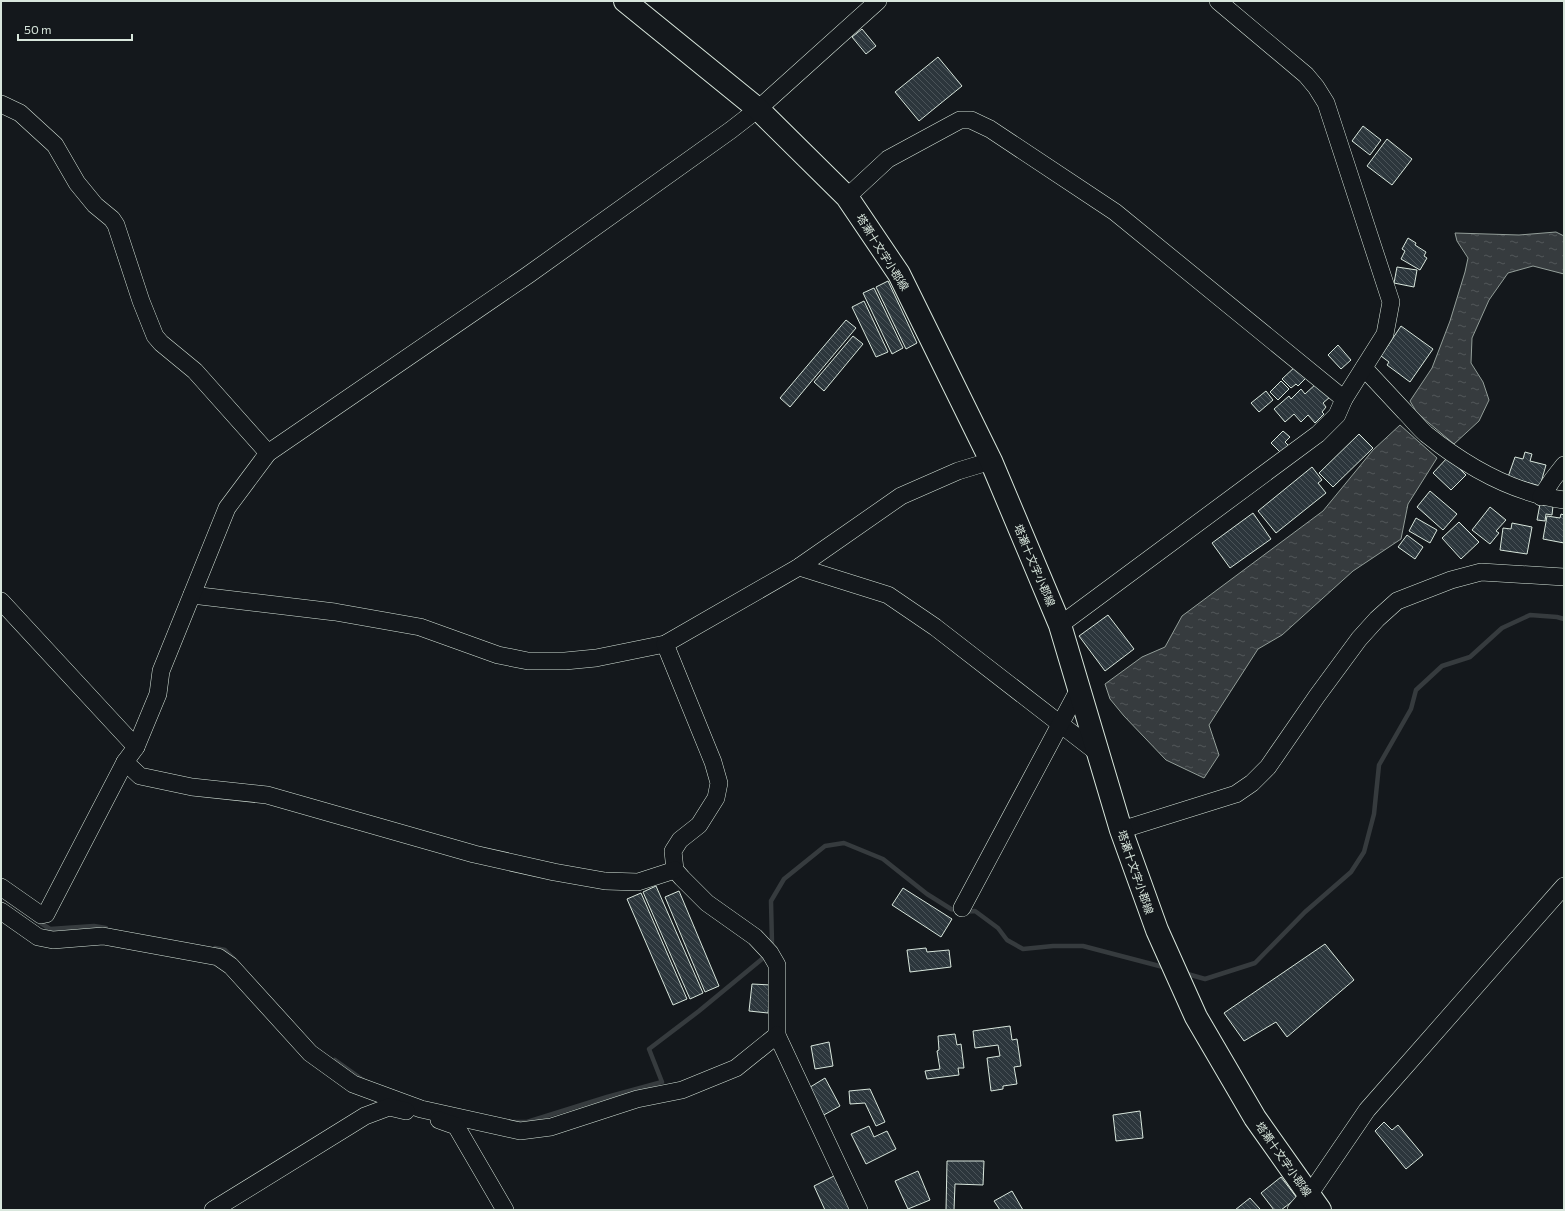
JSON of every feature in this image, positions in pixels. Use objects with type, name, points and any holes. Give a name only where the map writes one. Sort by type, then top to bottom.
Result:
[{"type":"main road","name":"塔瀬十文字小郡線","points":[[625,1],[758,109],[847,197],[899,274],[991,461],[1060,625],[1122,830],[1157,930],[1196,1017],[1308,1205]]},
{"type":"street","points":[[1,887],[41,915],[46,914],[125,762],[136,747],[158,694],[161,671],[227,508],[268,454],[528,275],[731,130],[758,109],[878,1]]},
{"type":"street","points":[[1060,625],[1318,434],[1337,415],[1344,399],[1385,334],[1391,302],[1326,103],[1316,87],[1306,76],[1218,1]]},
{"type":"street","points":[[1,104],[20,112],[55,145],[77,183],[95,205],[112,219],[116,225],[155,336],[161,343],[195,371],[268,454]]},
{"type":"street","points":[[847,197],[888,159],[960,120],[971,120],[990,129],[1115,212],[1344,399]]},
{"type":"street","points":[[1364,368],[1426,433],[1466,462],[1488,476],[1541,497],[1564,500]]},
{"type":"street","points":[[192,595],[334,612],[420,627],[498,655],[528,661],[565,661],[596,658],[665,644],[799,567],[901,496],[958,471],[991,461]]},
{"type":"street","points":[[1541,497],[1564,465]]},
{"type":"street","points":[[799,567],[888,595],[935,627],[1099,754]]},
{"type":"street","points":[[1122,830],[1236,794],[1252,783],[1268,767],[1317,696],[1360,639],[1377,619],[1397,601],[1451,580],[1481,572],[1564,576]]},
{"type":"street","points":[[1,601],[136,747]]},
{"type":"street","points":[[665,644],[713,762],[719,783],[716,798],[699,825],[680,840],[673,851],[675,870],[707,903],[755,937],[770,953],[778,965],[777,1035],[859,1210]]},
{"type":"street","points":[[962,908],[1079,689]]},
{"type":"street","points":[[125,762],[140,776],[192,787],[267,795],[474,854],[554,872],[605,881],[638,882],[675,870]]},
{"type":"street","points":[[1308,1205],[1368,1110],[1564,886]]},
{"type":"street","points":[[1,911],[38,937],[53,940],[103,936],[218,957],[231,966],[310,1053],[354,1084],[456,1126],[505,1210]]},
{"type":"street","points":[[213,1210],[365,1116],[389,1106],[520,1131],[551,1127],[638,1099],[682,1090],[736,1068],[777,1035]]},
{"type":"water","points":[[1556,232],[1564,236],[1564,274],[1533,266],[1508,273],[1489,300],[1472,338],[1471,363],[1483,382],[1489,400],[1479,421],[1454,444],[1417,413],[1410,401],[1432,368],[1450,321],[1465,272],[1468,258],[1457,241],[1455,233],[1519,235]]},
{"type":"water","points":[[1400,425],[1437,458],[1408,504],[1401,539],[1353,571],[1282,635],[1258,649],[1209,725],[1219,755],[1204,778],[1166,760],[1110,699],[1105,684],[1142,657],[1165,647],[1182,616],[1323,511],[1373,450]]},
{"type":"building","points":[[862,29],[876,46],[866,54],[852,37]]},
{"type":"building","points":[[938,57],[962,86],[919,121],[895,92]]},
{"type":"building","points":[[1363,126],[1381,140],[1370,155],[1352,141]]},
{"type":"building","points":[[1387,139],[1412,159],[1392,185],[1367,166]]},
{"type":"building","points":[[1408,238],[1416,243],[1415,245],[1426,252],[1424,256],[1427,258],[1420,270],[1401,259],[1405,251],[1402,249]]},
{"type":"building","points":[[1397,267],[1417,270],[1414,287],[1394,283]]},
{"type":"building","points":[[888,281],[917,343],[906,349],[876,287]]},
{"type":"building","points":[[874,288],[903,348],[892,354],[863,293]]},
{"type":"building","points":[[864,301],[888,352],[876,357],[852,307]]},
{"type":"building","points":[[846,320],[856,328],[790,407],[780,398]]},
{"type":"building","points":[[1401,326],[1433,349],[1410,382],[1387,365],[1389,362],[1381,356]]},
{"type":"building","points":[[853,336],[863,344],[824,391],[814,382]]},
{"type":"building","points":[[1338,345],[1351,360],[1341,369],[1328,355]]},
{"type":"building","points":[[1297,365],[1308,376],[1298,386],[1296,384],[1291,388],[1282,379]]},
{"type":"building","points":[[1281,381],[1289,389],[1278,400],[1270,392]]},
{"type":"building","points":[[1317,383],[1330,397],[1323,403],[1326,407],[1322,412],[1324,414],[1315,423],[1308,415],[1301,422],[1294,414],[1285,422],[1274,409],[1289,396],[1291,399],[1301,389],[1305,394]]},
{"type":"building","points":[[1266,391],[1273,400],[1259,412],[1251,403]]},
{"type":"building","points":[[1283,431],[1290,437],[1285,442],[1289,446],[1282,454],[1271,443]]},
{"type":"building","points":[[1359,434],[1373,448],[1333,487],[1319,473]]},
{"type":"building","points":[[1525,452],[1532,454],[1530,461],[1546,465],[1540,486],[1508,477],[1515,457],[1523,459]]},
{"type":"building","points":[[1448,457],[1466,475],[1451,490],[1433,473]]},
{"type":"building","points":[[1312,467],[1322,480],[1318,483],[1326,493],[1276,533],[1258,511]]},
{"type":"building","points":[[1430,491],[1457,514],[1443,530],[1417,507]]},
{"type":"building","points":[[1540,504],[1553,506],[1552,515],[1546,514],[1545,521],[1537,520]]},
{"type":"building","points":[[1490,507],[1506,520],[1496,531],[1499,533],[1490,544],[1472,530]]},
{"type":"building","points":[[1253,513],[1271,539],[1230,568],[1212,543]]},
{"type":"building","points":[[1561,514],[1564,515],[1564,543],[1543,539],[1547,516],[1560,518]]},
{"type":"building","points":[[1416,518],[1437,530],[1430,543],[1409,531]]},
{"type":"building","points":[[1459,522],[1479,542],[1461,559],[1442,538]]},
{"type":"building","points":[[1512,523],[1532,527],[1527,554],[1500,550],[1503,528],[1511,529]]},
{"type":"building","points":[[1407,535],[1423,547],[1415,559],[1398,547]]},
{"type":"building","points":[[1108,615],[1134,649],[1105,671],[1079,636]]},
{"type":"building","points":[[656,886],[703,993],[690,999],[643,892]]},
{"type":"building","points":[[903,888],[952,919],[941,937],[892,905]]},
{"type":"building","points":[[679,891],[719,986],[705,992],[665,897]]},
{"type":"building","points":[[641,893],[687,999],[673,1005],[627,899]]},
{"type":"building","points":[[1325,944],[1354,980],[1287,1037],[1276,1022],[1244,1041],[1224,1013]]},
{"type":"building","points":[[926,948],[927,952],[949,950],[951,967],[910,972],[907,950]]},
{"type":"building","points":[[752,984],[771,985],[768,1013],[749,1011]]},
{"type":"building","points":[[1010,1026],[1012,1040],[1017,1039],[1021,1066],[1014,1067],[1017,1084],[1003,1086],[1003,1089],[991,1091],[987,1058],[1000,1056],[998,1045],[975,1048],[973,1031]]},
{"type":"building","points":[[955,1034],[957,1045],[961,1044],[964,1068],[958,1068],[959,1075],[927,1079],[925,1071],[940,1069],[937,1051],[939,1050],[938,1036]]},
{"type":"building","points":[[829,1042],[833,1066],[815,1069],[811,1046]]},
{"type":"building","points":[[825,1078],[840,1106],[822,1116],[807,1089]]},
{"type":"building","points":[[870,1089],[885,1122],[876,1126],[865,1103],[850,1104],[849,1091]]},
{"type":"building","points":[[1140,1111],[1143,1138],[1116,1141],[1113,1115]]},
{"type":"building","points":[[1384,1122],[1392,1130],[1398,1125],[1423,1155],[1406,1169],[1375,1131]]},
{"type":"building","points":[[869,1126],[874,1137],[887,1131],[896,1149],[866,1164],[851,1134]]},
{"type":"building","points":[[947,1161],[984,1161],[983,1185],[955,1184],[954,1210],[946,1210]]},
{"type":"building","points":[[918,1171],[930,1200],[908,1209],[895,1181]]},
{"type":"building","points":[[836,1175],[853,1210],[825,1210],[814,1186]]},
{"type":"building","points":[[1281,1177],[1297,1198],[1281,1210],[1274,1210],[1261,1193]]},
{"type":"building","points":[[1012,1191],[1023,1210],[1000,1210],[994,1201]]},
{"type":"building","points":[[1250,1198],[1260,1209],[1259,1210],[1235,1210]]},
{"type":"waterway","points":[[1184,973],[1205,979],[1255,963],[1305,912],[1351,872],[1364,852],[1374,814],[1379,765],[1411,709],[1416,690],[1442,666],[1470,657],[1502,628],[1530,615],[1564,619]]},
{"type":"waterway","points":[[770,948],[772,944],[771,901],[784,879],[825,846],[844,843],[883,859],[927,894],[951,909],[963,912],[975,911],[998,928],[1007,940],[1023,949],[1053,946],[1083,946],[1167,968]]},
{"type":"waterway","points":[[36,920],[50,929],[94,926],[106,928]]},
{"type":"waterway","points":[[215,948],[225,950],[234,959]]},
{"type":"waterway","points":[[514,1122],[527,1122],[607,1097],[662,1082],[649,1049],[699,1011],[762,959],[765,954]]},
{"type":"waterway","points":[[335,1060],[363,1080]]}]
